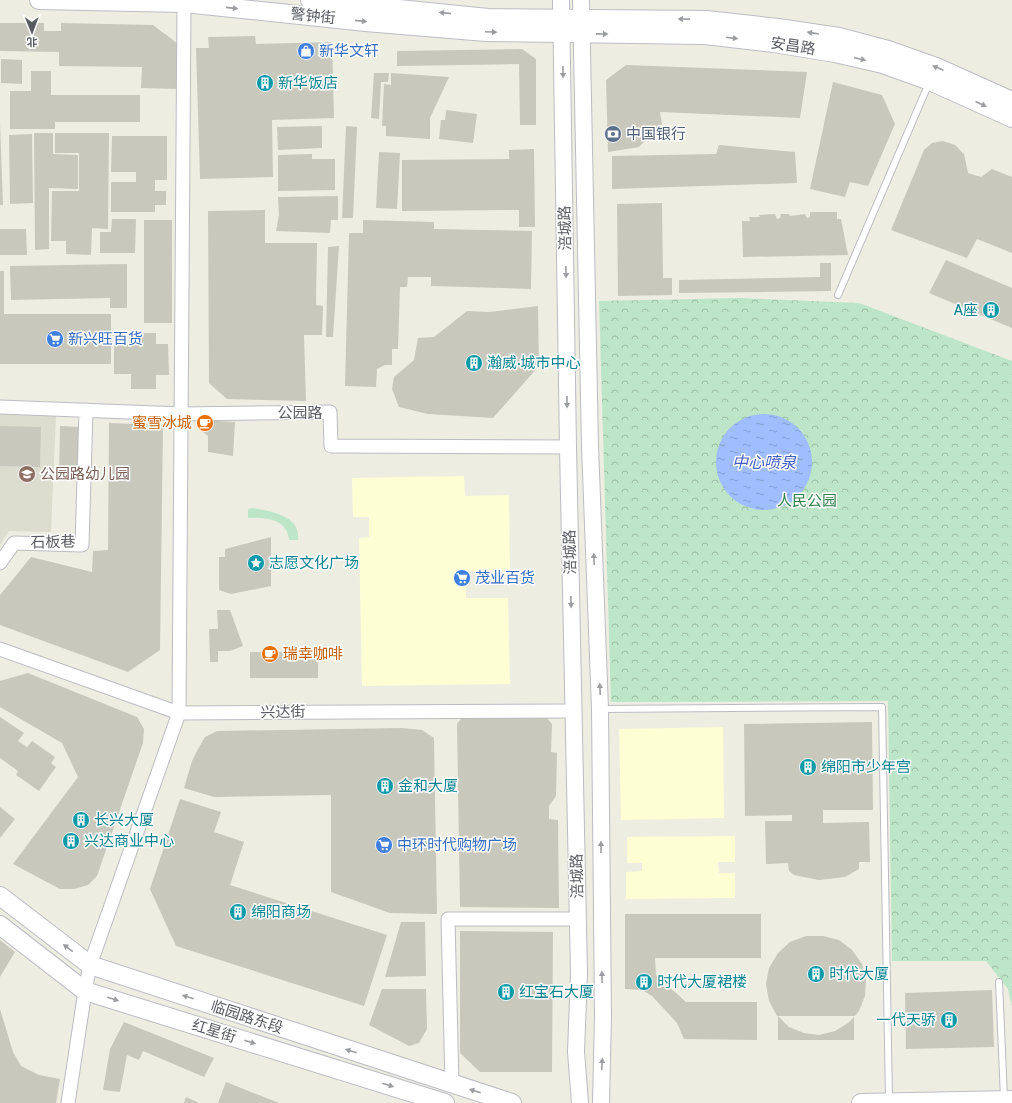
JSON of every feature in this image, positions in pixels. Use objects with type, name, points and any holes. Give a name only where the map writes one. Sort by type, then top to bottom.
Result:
[{"type":"main road","name":"警钟街","points":[[39,0],[184,3],[456,29],[562,26]]},
{"type":"main road","name":"警钟街","points":[[310,0],[562,26]]},
{"type":"main road","name":"安昌路","points":[[562,26],[706,20],[839,37],[888,50],[936,67],[1012,101]]},
{"type":"main road","name":"安昌路","points":[[582,26],[704,35],[774,43],[835,53],[883,64],[930,81],[1012,118]]},
{"type":"main road","name":"临园路东段","points":[[0,896],[90,965],[512,1103]]},
{"type":"main road","name":"红星街","points":[[0,924],[85,991],[445,1103]]},
{"type":"main road","points":[[861,1103],[1008,1100]]},
{"type":"street","name":"涪城路","points":[[561,0],[568,447],[579,973],[576,1052],[580,1103]]},
{"type":"street","name":"涪城路","points":[[581,0],[590,446],[600,709],[603,1016],[600,1103]]},
{"type":"street","points":[[68,1103],[90,965],[179,713],[184,3]]},
{"type":"street","name":"公园路","points":[[0,407],[181,414],[330,412],[331,446],[568,447]]},
{"type":"street","name":"石板巷","points":[[0,563],[14,543],[82,545],[86,410]]},
{"type":"street","name":"兴达街","points":[[1,651],[179,713],[574,711]]},
{"type":"street","points":[[452,1084],[448,919],[578,919]]},
{"type":"lane","points":[[838,295],[930,81]]},
{"type":"lane","points":[[600,709],[882,707],[889,1102]]},
{"type":"lane","points":[[999,982],[1008,1100]]},
{"type":"shaded area","name":"公园路幼儿园","points":[[0,414],[56,416],[51,532],[9,531],[0,545]]},
{"type":"shaded area","points":[[464,476],[465,496],[509,495],[510,570],[466,571],[466,598],[508,598],[510,684],[362,686],[359,538],[369,537],[369,517],[353,517],[352,478]]},
{"type":"shaded area","points":[[723,727],[724,818],[621,820],[619,729]]},
{"type":"shaded area","points":[[735,836],[735,862],[718,862],[719,873],[735,873],[735,898],[626,899],[626,872],[642,871],[642,863],[627,863],[627,837]]},
{"type":"green space","name":"人民公园","points":[[740,298],[859,303],[1012,361],[1012,1007],[1008,989],[986,961],[892,961],[888,701],[611,702],[599,301]]},
{"type":"green space","points":[[252,508],[275,513],[289,520],[298,532],[298,540],[289,540],[288,533],[285,528],[274,521],[261,518],[248,518],[248,509]]},
{"type":"water","name":"中心喷泉","points":[[764,414],[782,418],[791,422],[798,428],[804,435],[808,444],[812,462],[808,480],[804,489],[798,496],[791,502],[782,506],[764,510],[746,506],[737,502],[730,496],[724,489],[720,480],[716,462],[720,444],[724,435],[730,428],[737,422],[746,418]]},
{"type":"building","points":[[0,23],[44,23],[44,31],[61,31],[61,23],[153,25],[178,44],[177,89],[141,88],[142,67],[59,66],[59,52],[0,51]]},
{"type":"building","name":"新华饭店","points":[[255,36],[256,44],[332,42],[334,118],[272,120],[273,177],[200,179],[196,48],[209,48],[208,37]]},
{"type":"building","points":[[522,49],[536,59],[536,125],[520,125],[519,64],[397,66],[397,51]]},
{"type":"building","points":[[1,59],[22,60],[22,84],[1,83]]},
{"type":"building","points":[[626,65],[807,72],[800,118],[660,112],[662,124],[639,147],[608,152],[606,80]]},
{"type":"building","points":[[31,71],[51,71],[51,95],[140,95],[140,122],[55,122],[55,129],[10,129],[10,91],[31,91]]},
{"type":"building","points":[[374,73],[389,73],[388,82],[381,82],[379,119],[371,118]]},
{"type":"building","points":[[391,73],[449,77],[430,118],[430,139],[386,136],[386,126],[382,126],[384,84],[391,85]]},
{"type":"building","points":[[833,82],[882,95],[895,124],[868,186],[850,182],[845,197],[810,189]]},
{"type":"building","points":[[446,110],[477,114],[473,143],[439,139],[441,120],[445,120]]},
{"type":"building","points":[[0,123],[3,205],[0,205]]},
{"type":"building","points":[[322,126],[322,148],[278,150],[277,127]]},
{"type":"building","points":[[346,126],[357,127],[353,218],[342,218]]},
{"type":"building","points":[[34,133],[53,133],[53,154],[78,155],[78,189],[49,188],[49,249],[35,250]]},
{"type":"building","points":[[55,133],[109,133],[108,229],[92,228],[91,255],[66,254],[66,241],[51,241],[52,191],[79,191],[79,153],[55,153]]},
{"type":"building","points":[[32,134],[33,203],[10,204],[9,135]]},
{"type":"building","points":[[112,136],[167,136],[167,180],[155,180],[155,191],[166,191],[166,205],[155,205],[155,212],[111,212],[111,182],[136,182],[136,172],[111,172]]},
{"type":"building","points":[[943,141],[955,145],[964,154],[968,173],[981,177],[992,169],[1012,177],[1012,253],[977,239],[967,258],[891,230],[924,150],[932,143]]},
{"type":"building","points":[[719,145],[795,152],[797,183],[612,189],[612,156],[716,154]]},
{"type":"building","points":[[534,149],[535,227],[519,227],[519,210],[402,211],[402,160],[509,159],[509,150]]},
{"type":"building","points":[[379,152],[400,153],[397,209],[376,208]]},
{"type":"building","points":[[312,154],[312,159],[335,159],[335,190],[278,191],[278,155]]},
{"type":"building","points":[[338,196],[338,220],[331,220],[330,233],[276,231],[279,215],[278,197]]},
{"type":"building","points":[[662,203],[663,278],[672,278],[672,295],[618,296],[617,204]]},
{"type":"building","points":[[265,210],[265,243],[317,243],[316,305],[323,306],[322,335],[304,335],[306,401],[227,399],[209,383],[208,211]]},
{"type":"building","points":[[810,212],[837,212],[837,219],[841,219],[848,255],[743,257],[742,221],[750,221],[749,217],[760,217],[759,215],[775,214],[777,219],[780,218],[781,214],[789,214],[790,216],[805,214],[807,218],[810,217]]},
{"type":"building","points":[[112,219],[136,219],[135,253],[100,253],[100,232],[111,232]]},
{"type":"building","points":[[144,220],[172,220],[172,323],[144,323]]},
{"type":"building","points":[[363,220],[434,222],[434,229],[532,231],[531,289],[431,286],[431,277],[408,277],[407,287],[400,287],[398,349],[392,349],[392,365],[385,365],[377,369],[376,387],[345,386],[349,233],[363,233]]},
{"type":"building","points":[[0,229],[26,229],[27,255],[0,255]]},
{"type":"building","points":[[339,246],[333,337],[326,337],[328,247]]},
{"type":"building","name":"A座","points":[[946,260],[1012,288],[1012,328],[929,293]]},
{"type":"building","points":[[820,263],[831,263],[831,291],[679,293],[679,280],[820,277]]},
{"type":"building","points":[[127,264],[127,308],[110,308],[110,298],[11,300],[10,266]]},
{"type":"building","name":"新兴旺百货","points":[[0,271],[4,271],[4,314],[111,314],[111,364],[0,364]]},
{"type":"building","name":"瀚威·城市中心","points":[[538,306],[539,366],[493,418],[428,414],[399,407],[392,389],[394,377],[414,360],[418,338],[434,337],[467,311],[489,312]]},
{"type":"building","points":[[129,333],[156,333],[156,344],[168,344],[169,375],[156,375],[156,389],[131,389],[131,374],[114,374],[114,345],[129,345]]},
{"type":"building","points":[[199,420],[235,422],[233,456],[208,452],[208,436],[201,430]]},
{"type":"building","points":[[109,423],[163,425],[160,650],[128,672],[0,625],[0,595],[31,557],[92,572],[93,551],[108,550]]},
{"type":"building","points":[[0,426],[41,427],[40,467],[0,466]]},
{"type":"building","points":[[60,426],[80,427],[79,476],[59,476]]},
{"type":"building","points":[[271,537],[271,586],[231,594],[219,590],[219,557],[225,557],[225,549]]},
{"type":"building","points":[[217,610],[230,610],[243,646],[230,651],[218,651],[218,662],[210,662],[209,629],[218,629]]},
{"type":"building","points":[[250,652],[318,652],[318,678],[250,678]]},
{"type":"building","name":"长兴大厦","points":[[28,673],[137,717],[144,729],[143,743],[97,876],[88,885],[74,889],[60,889],[13,864],[78,777],[62,743],[0,707],[0,681]]},
{"type":"building","points":[[0,717],[24,733],[18,741],[27,747],[32,741],[55,757],[51,763],[56,767],[39,791],[16,775],[18,771],[0,758]]},
{"type":"building","points":[[546,717],[552,724],[551,752],[557,753],[556,796],[549,806],[549,819],[558,820],[559,908],[460,907],[457,724],[461,719],[467,718]]},
{"type":"building","name":"绵阳市少年宫","points":[[872,722],[873,810],[823,810],[823,823],[869,822],[870,862],[859,862],[859,869],[845,877],[819,880],[794,875],[789,871],[788,863],[766,864],[765,821],[792,821],[792,815],[745,816],[744,724]]},
{"type":"building","name":"中环时代购物广场","points":[[401,728],[422,730],[434,738],[437,914],[390,913],[331,892],[331,795],[214,797],[184,788],[192,761],[198,749],[205,737],[217,731]]},
{"type":"building","name":"绵阳商场","points":[[180,799],[221,812],[214,832],[244,842],[230,885],[387,935],[364,1006],[176,946],[150,889]]},
{"type":"building","points":[[0,807],[15,819],[0,838]]},
{"type":"building","name":"时代大厦裙楼","points":[[625,914],[761,914],[761,958],[655,958],[656,975],[686,1002],[757,1002],[757,1040],[684,1039],[677,1023],[652,996],[642,990],[625,989]]},
{"type":"building","points":[[401,922],[425,922],[426,976],[385,977]]},
{"type":"building","name":"红宝石大厦","points":[[460,931],[553,932],[552,1072],[480,1072],[460,1053]]},
{"type":"building","name":"时代大厦","points":[[806,936],[823,936],[839,940],[852,950],[862,964],[866,980],[865,996],[859,1011],[855,1016],[777,1016],[769,1001],[766,984],[769,968],[778,953],[790,942]]},
{"type":"building","points":[[0,940],[15,952],[0,977]]},
{"type":"building","points":[[382,989],[426,989],[427,1029],[419,1043],[409,1046],[369,1025]]},
{"type":"building","name":"一代天骄","points":[[992,990],[994,1047],[906,1049],[905,993]]},
{"type":"building","points":[[0,1009],[13,1052],[21,1066],[39,1075],[60,1079],[56,1103],[0,1103]]},
{"type":"building","name":"时代大厦","points":[[778,1016],[789,1027],[804,1033],[819,1035],[835,1031],[848,1023],[854,1017],[854,1040],[778,1040]]},
{"type":"building","points":[[124,1022],[214,1058],[204,1077],[143,1051],[139,1060],[127,1055],[120,1092],[103,1090],[110,1049]]},
{"type":"building","points":[[226,1082],[279,1103],[218,1103]]},
{"type":"building","points":[[186,1097],[199,1103],[184,1103]]},
{"type":"place","name":"新华文轩","points":[[306,51]]},
{"type":"place","name":"新华饭店","points":[[265,83]]},
{"type":"place","name":"中国银行","points":[[613,134]]},
{"type":"place","name":"A座","points":[[991,310]]},
{"type":"place","name":"新兴旺百货","points":[[55,339]]},
{"type":"place","name":"瀚威·城市中心","points":[[474,363]]},
{"type":"place","name":"蜜雪冰城","points":[[205,423]]},
{"type":"place","name":"公园路幼儿园","points":[[27,474]]},
{"type":"place","name":"志愿文化广场","points":[[256,563]]},
{"type":"place","name":"茂业百货","points":[[462,578]]},
{"type":"place","name":"瑞幸咖啡","points":[[270,654]]},
{"type":"place","name":"绵阳市少年宫","points":[[808,767]]},
{"type":"place","name":"金和大厦","points":[[385,786]]},
{"type":"place","name":"长兴大厦","points":[[81,820]]},
{"type":"place","name":"兴达商业中心","points":[[71,841]]},
{"type":"place","name":"中环时代购物广场","points":[[384,845]]},
{"type":"place","name":"绵阳商场","points":[[238,912]]},
{"type":"place","name":"时代大厦","points":[[816,974]]},
{"type":"place","name":"时代大厦裙楼","points":[[644,982]]},
{"type":"place","name":"红宝石大厦","points":[[506,992]]},
{"type":"place","name":"一代天骄","points":[[949,1020]]}]
